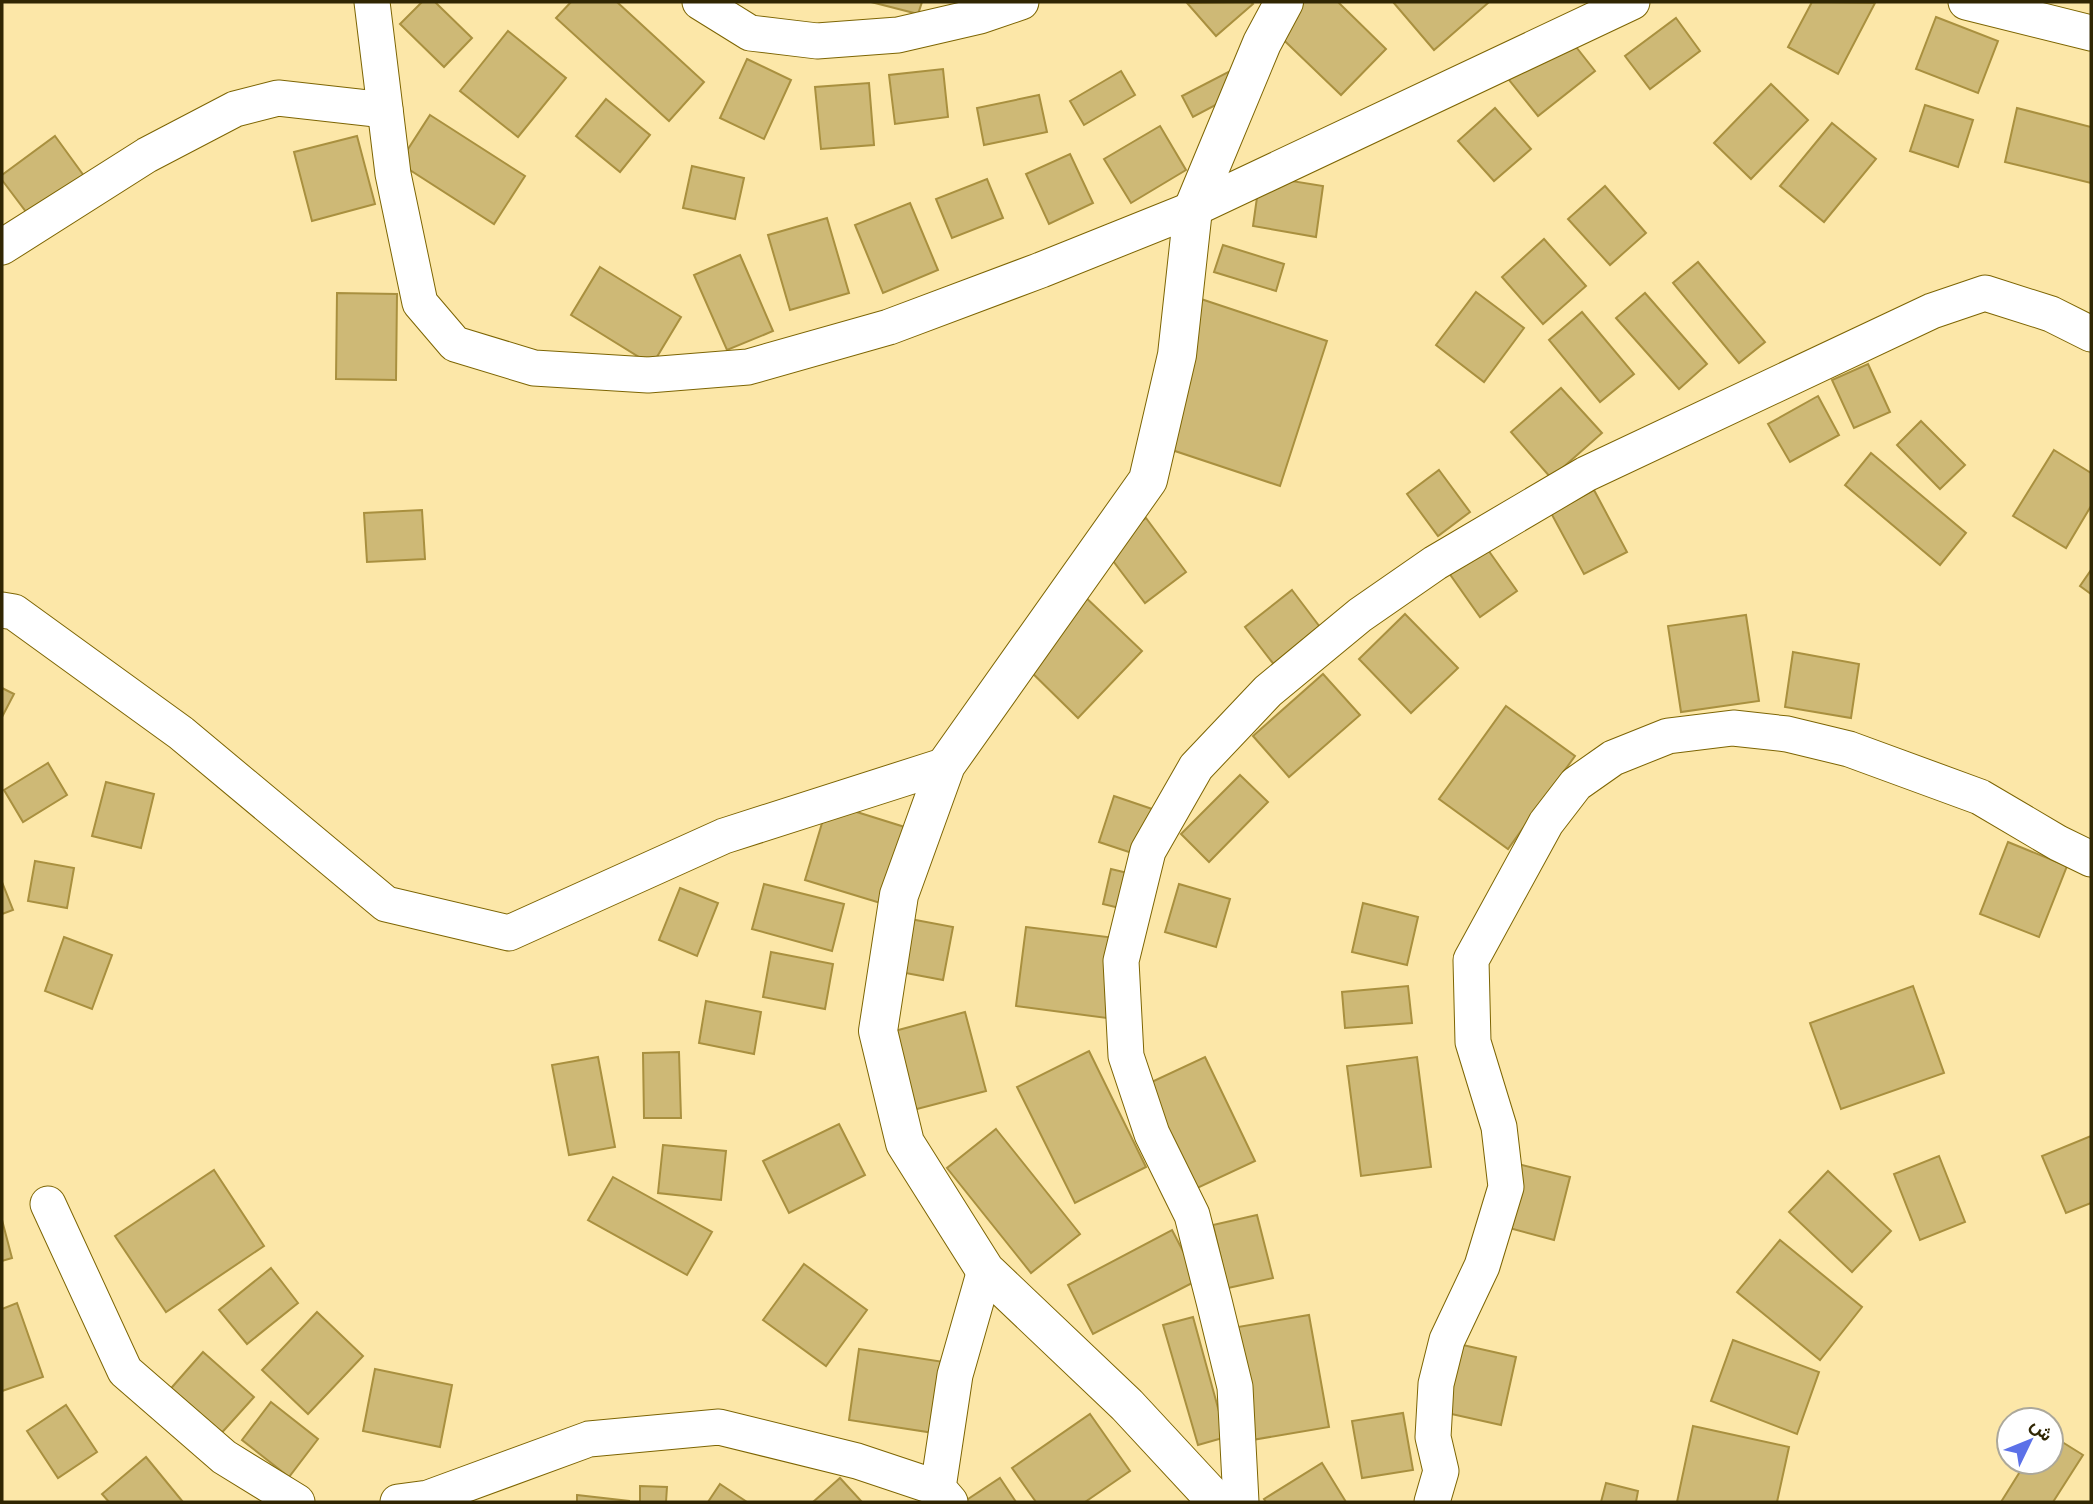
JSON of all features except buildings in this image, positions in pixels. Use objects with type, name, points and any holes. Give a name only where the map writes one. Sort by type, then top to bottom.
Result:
[{"type":"main road","points":[[1217,1502],[1127,1405],[985,1270],[905,1143],[878,1031],[899,895],[946,765],[1148,480],[1177,355],[1193,209],[1262,43],[1284,2]]},
{"type":"street","points":[[372,2],[393,174],[420,303],[455,344],[534,368],[648,374],[748,367],[889,327],[1193,209],[1632,2]]},
{"type":"street","points":[[699,2],[750,33],[817,41],[898,35],[981,16],[1021,2]]},
{"type":"street","points":[[1966,2],[2091,33]]},
{"type":"street","points":[[2,247],[147,155],[235,109],[278,98],[385,110]]},
{"type":"street","points":[[1241,1502],[1235,1387],[1208,1276],[1192,1215],[1152,1134],[1126,1056],[1121,961],[1148,851],[1196,767],[1268,691],[1360,615],[1435,563],[1586,474],[1932,311],[1986,293],[2051,314],[2091,334]]},
{"type":"street","points":[[2,610],[13,612],[181,733],[386,904],[509,933],[724,836],[946,765]]},
{"type":"street","points":[[1432,1502],[1441,1471],[1433,1437],[1436,1384],[1447,1340],[1482,1266],[1506,1187],[1499,1127],[1473,1042],[1471,960],[1546,823],[1576,784],[1613,758],[1668,736],[1733,728],[1787,734],[1849,749],[1980,797],[2091,859]]},
{"type":"street","points":[[48,1204],[125,1371],[224,1457],[297,1502]]},
{"type":"street","points":[[398,1502],[428,1498],[589,1439],[719,1427],[857,1461],[944,1495],[955,1375],[985,1270]]}]
